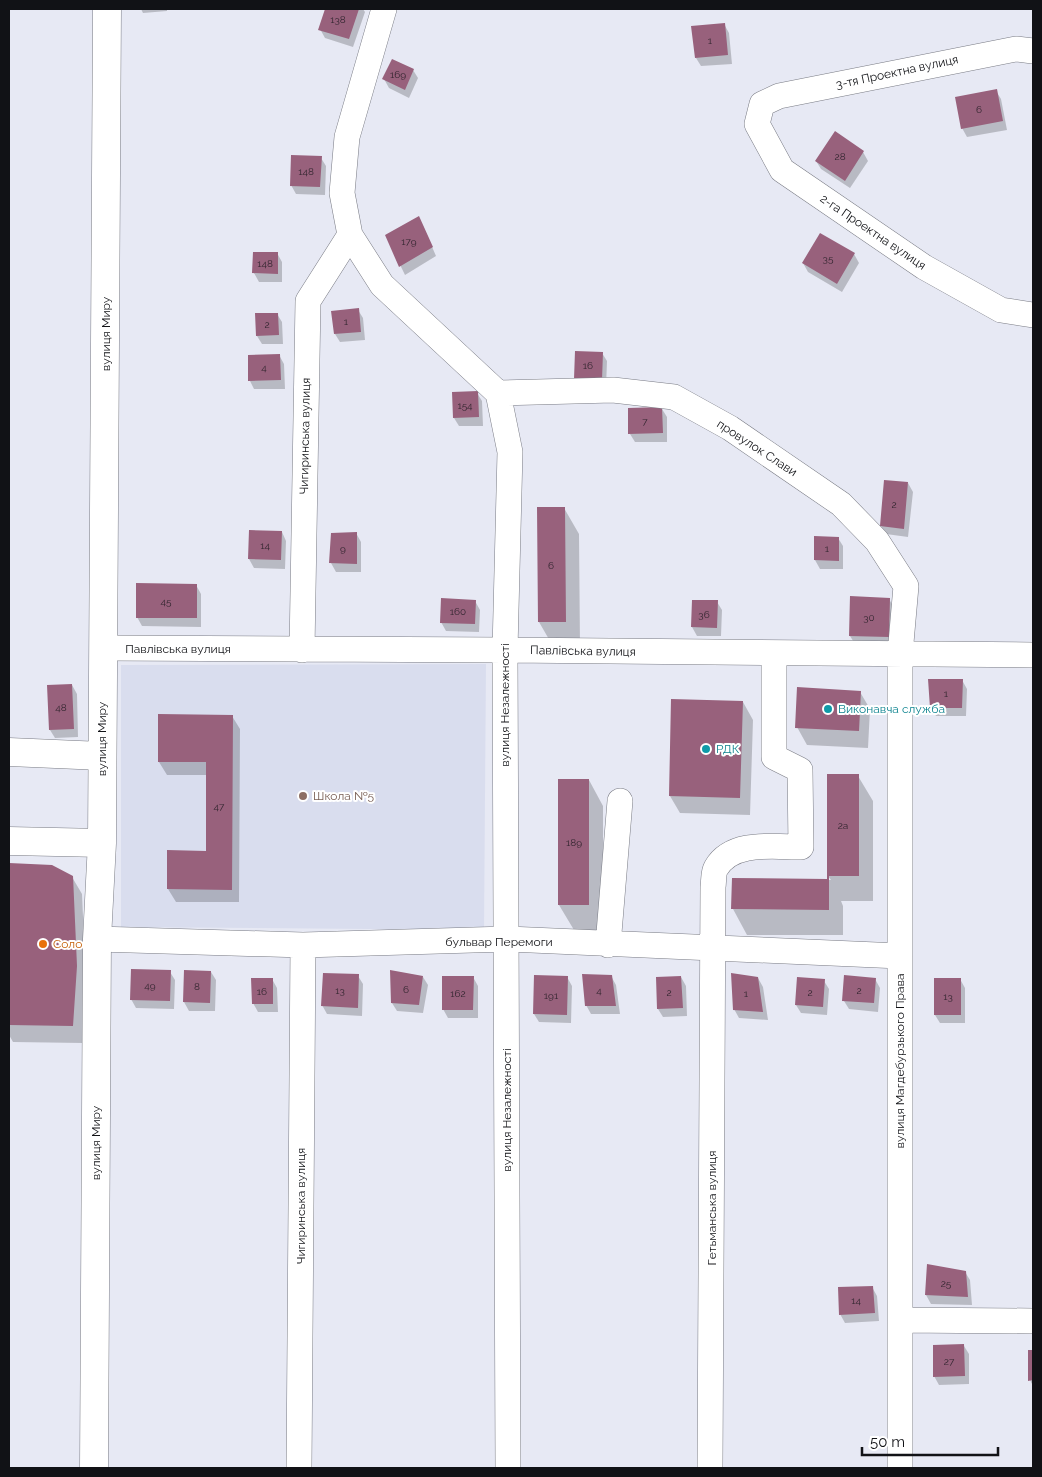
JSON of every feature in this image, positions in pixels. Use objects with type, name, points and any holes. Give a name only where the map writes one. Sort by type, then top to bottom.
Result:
[{"type":"main road","name":"вулиця Миру","points":[[94,1468],[98,939],[102,844],[108,9]]},
{"type":"main road","points":[[9,752],[102,756]]},
{"type":"main road","points":[[9,841],[102,844]]},
{"type":"street","points":[[384,9],[347,137],[342,193],[350,234],[382,285],[498,393]]},
{"type":"street","name":"3-тя Проектна вулиця","points":[[762,104],[780,96],[989,53],[1016,48],[1033,51]]},
{"type":"street","name":"2-га Проектна вулиця","points":[[762,104],[758,124],[782,170],[924,267],[1001,310],[1033,315]]},
{"type":"street","name":"Чигиринська вулиця","points":[[302,650],[308,301],[350,234]]},
{"type":"street","name":"провулок Слави","points":[[498,393],[613,390],[674,397],[730,428],[841,504],[877,541],[906,586],[900,654]]},
{"type":"street","name":"вулиця Незалежності","points":[[498,393],[510,452],[505,650],[508,1468]]},
{"type":"street","name":"Павлівська вулиця","points":[[103,648],[1033,655]]},
{"type":"street","name":"Гетьманська вулиця","points":[[710,1468],[713,887],[715,869],[726,856],[751,847],[801,847],[800,770],[774,757],[774,654]]},
{"type":"street","name":"вулиця Магдебурзького Права","points":[[900,654],[900,1468]]},
{"type":"street","points":[[608,945],[620,801]]},
{"type":"street","name":"бульвар Перемоги","points":[[98,939],[303,945],[507,939],[608,945],[900,956]]},
{"type":"street","name":"Чигиринська вулиця","points":[[299,1468],[303,945]]},
{"type":"street","points":[[900,1320],[1033,1321]]},
{"type":"shaded area","name":"Школа №5","points":[[486,664],[484,930],[121,927],[121,665]]},
{"type":"building","points":[[325,9],[359,9],[349,39],[318,30]]},
{"type":"building","points":[[725,23],[728,55],[695,58],[691,26]]},
{"type":"building","points":[[392,59],[414,69],[405,90],[382,79]]},
{"type":"building","points":[[997,89],[1003,121],[961,129],[955,97]]},
{"type":"building","points":[[835,131],[864,151],[845,181],[815,161]]},
{"type":"building","points":[[291,155],[322,156],[320,187],[290,186]]},
{"type":"building","points":[[419,216],[433,247],[399,267],[385,235]]},
{"type":"building","points":[[820,233],[855,253],[837,284],[802,263]]},
{"type":"building","points":[[253,252],[278,252],[278,274],[252,273]]},
{"type":"building","points":[[359,308],[361,332],[334,334],[331,311]]},
{"type":"building","points":[[255,313],[278,313],[279,335],[256,336]]},
{"type":"building","points":[[575,351],[603,352],[602,380],[574,379]]},
{"type":"building","points":[[280,354],[281,380],[248,381],[248,355]]},
{"type":"building","points":[[478,391],[479,417],[453,418],[452,392]]},
{"type":"building","points":[[662,407],[663,433],[628,434],[628,408]]},
{"type":"building","points":[[884,480],[908,482],[904,529],[880,526]]},
{"type":"building","points":[[537,507],[565,507],[566,622],[538,622]]},
{"type":"building","points":[[249,530],[282,531],[281,560],[248,559]]},
{"type":"building","points":[[357,532],[357,564],[329,563],[331,533]]},
{"type":"building","points":[[814,536],[839,537],[839,561],[814,560]]},
{"type":"building","points":[[136,583],[197,584],[197,618],[136,618]]},
{"type":"building","points":[[850,596],[890,598],[889,637],[849,636]]},
{"type":"building","points":[[441,598],[476,600],[475,624],[440,623]]},
{"type":"building","points":[[692,600],[718,600],[717,628],[691,627]]},
{"type":"building","points":[[928,679],[963,679],[962,708],[930,708]]},
{"type":"building","points":[[72,684],[74,729],[49,730],[47,685]]},
{"type":"building","name":"Виконавча служба","points":[[797,687],[861,691],[859,731],[795,728]]},
{"type":"building","name":"РДК","points":[[671,699],[743,701],[740,798],[669,796]]},
{"type":"building","points":[[158,714],[233,715],[232,890],[167,889],[167,850],[206,851],[206,762],[158,762]]},
{"type":"building","points":[[827,774],[859,774],[859,876],[829,876],[829,910],[731,909],[732,878],[827,879]]},
{"type":"building","points":[[558,779],[589,779],[589,905],[558,905]]},
{"type":"building","name":"Соло","points":[[9,863],[52,865],[73,876],[77,966],[73,1026],[9,1025]]},
{"type":"building","points":[[131,969],[171,970],[170,1001],[130,1000]]},
{"type":"building","points":[[184,970],[211,971],[210,1003],[183,1002]]},
{"type":"building","points":[[390,970],[423,976],[419,1005],[391,1003]]},
{"type":"building","points":[[323,973],[359,974],[358,1008],[321,1006]]},
{"type":"building","points":[[731,973],[758,977],[763,1012],[733,1010]]},
{"type":"building","points":[[582,974],[612,975],[616,1006],[585,1006]]},
{"type":"building","points":[[534,975],[568,976],[567,1015],[533,1014]]},
{"type":"building","points":[[844,975],[876,978],[874,1003],[842,1001]]},
{"type":"building","points":[[442,976],[474,976],[473,1010],[442,1010]]},
{"type":"building","points":[[681,976],[683,1008],[657,1009],[656,977]]},
{"type":"building","points":[[797,977],[825,979],[823,1007],[795,1005]]},
{"type":"building","points":[[251,978],[273,978],[273,1004],[252,1004]]},
{"type":"building","points":[[934,978],[961,978],[961,1015],[934,1015]]},
{"type":"building","points":[[927,1264],[966,1271],[968,1297],[925,1295]]},
{"type":"building","points":[[873,1286],[875,1313],[839,1315],[838,1287]]},
{"type":"building","points":[[964,1344],[965,1376],[933,1377],[933,1345]]},
{"type":"building","points":[[1028,1350],[1033,1350],[1033,1380],[1028,1381]]},
{"type":"place","name":"Виконавча служба","points":[[828,709]]},
{"type":"place","name":"РДК","points":[[706,749]]},
{"type":"place","name":"Школа №5","points":[[303,796]]},
{"type":"place","name":"Соло","points":[[43,944]]}]
